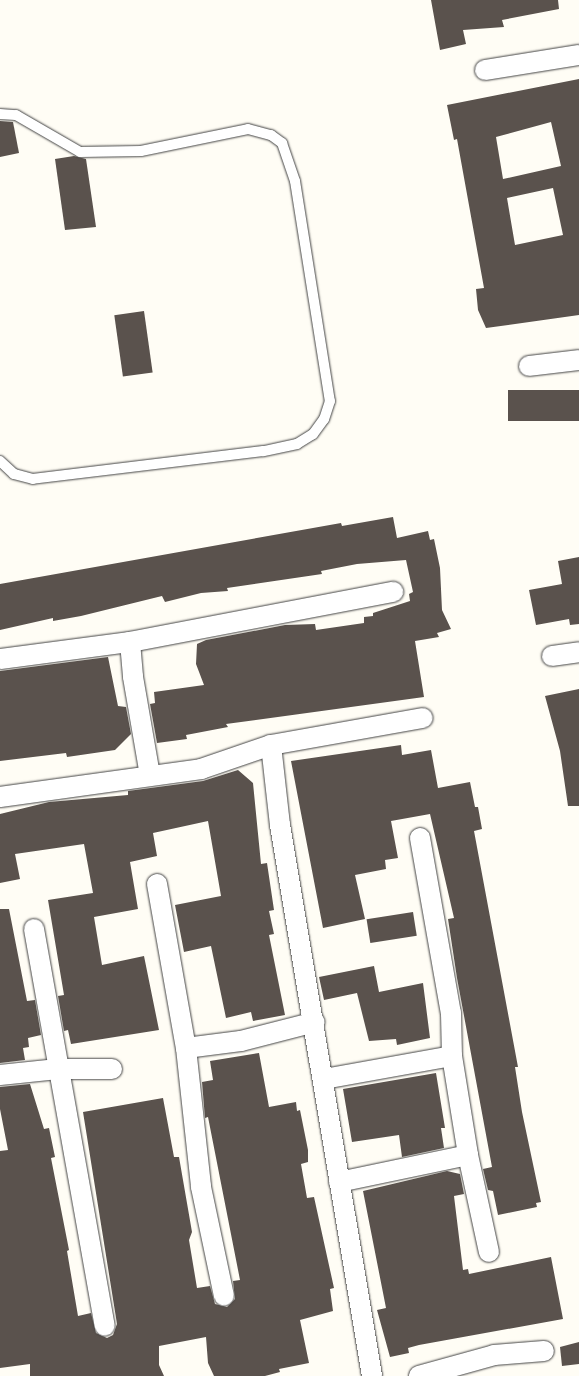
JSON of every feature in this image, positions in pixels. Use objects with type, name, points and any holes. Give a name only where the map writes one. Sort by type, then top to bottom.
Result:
[{"type":"street","points":[[485,70],[579,55]]},
{"type":"street","points":[[529,366],[579,360]]},
{"type":"street","points":[[0,659],[130,642],[393,592]]},
{"type":"street","points":[[130,642],[133,677],[150,776]]},
{"type":"street","points":[[552,656],[579,652]]},
{"type":"street","points":[[0,797],[201,769],[271,745],[423,718]]},
{"type":"street","points":[[271,745],[280,825],[315,1022],[339,1182],[372,1376]]},
{"type":"street","points":[[420,838],[451,1013],[452,1056],[468,1155],[489,1252]]},
{"type":"street","points":[[157,884],[186,1048],[201,1187],[224,1296]]},
{"type":"street","points":[[34,928],[105,1326]]},
{"type":"street","points":[[186,1048],[241,1041],[315,1022]]},
{"type":"street","points":[[324,1079],[452,1056]]},
{"type":"street","points":[[0,1075],[58,1069],[112,1069]]},
{"type":"street","points":[[339,1182],[468,1155]]},
{"type":"street","points":[[419,1376],[494,1355],[544,1351]]},
{"type":"lane","points":[[0,114],[16,116],[80,152],[140,151],[248,129],[272,135],[282,143],[295,181],[330,401],[324,419],[313,434],[296,444],[262,451],[33,478],[14,474],[0,461]]},
{"type":"building","points":[[431,0],[558,0],[559,9],[502,20],[504,27],[463,30],[466,44],[440,50]]},
{"type":"building","points":[[579,79],[579,315],[486,328],[478,310],[476,289],[484,288],[457,139],[454,140],[447,105]],"holes":[[[551,122],[561,166],[503,179],[496,137]],[[553,188],[563,235],[515,245],[507,198]]]},
{"type":"building","points":[[0,121],[13,122],[19,153],[0,157]]},
{"type":"building","points":[[74,156],[86,159],[96,227],[65,230],[55,159]]},
{"type":"building","points":[[144,311],[153,372],[123,377],[114,315]]},
{"type":"building","points":[[508,390],[579,390],[579,421],[508,421]]},
{"type":"building","points":[[393,517],[397,538],[428,531],[430,540],[434,539],[440,568],[442,610],[451,629],[437,633],[439,637],[415,641],[424,697],[226,724],[228,727],[186,735],[187,739],[157,743],[150,704],[155,703],[154,692],[204,685],[196,664],[197,644],[206,640],[285,625],[315,624],[316,630],[364,623],[364,617],[373,616],[373,613],[410,601],[409,594],[413,592],[406,560],[357,564],[321,571],[322,574],[227,588],[228,591],[201,593],[165,602],[162,596],[81,616],[53,621],[53,618],[0,630],[0,584],[341,523],[342,526]]},
{"type":"building","points":[[579,557],[579,624],[570,625],[569,619],[536,625],[529,590],[562,584],[558,561]]},
{"type":"building","points":[[108,657],[118,706],[126,707],[131,734],[115,750],[67,757],[66,753],[0,761],[0,671]]},
{"type":"building","points":[[579,689],[579,806],[568,806],[560,751],[545,696]]},
{"type":"building","points":[[401,745],[402,755],[431,750],[438,788],[470,782],[475,807],[478,807],[482,829],[474,831],[518,1067],[515,1067],[522,1112],[541,1202],[536,1203],[537,1207],[498,1215],[493,1191],[488,1190],[483,1169],[492,1167],[457,978],[448,919],[454,918],[430,814],[391,821],[398,858],[385,860],[386,869],[355,875],[365,919],[323,928],[291,761]]},
{"type":"building","points":[[238,770],[253,783],[261,864],[267,863],[274,910],[269,911],[274,934],[269,935],[285,1015],[253,1021],[251,1012],[226,1018],[211,946],[184,952],[175,905],[221,896],[208,821],[153,833],[157,856],[130,862],[138,909],[94,917],[102,965],[144,956],[159,1030],[71,1044],[68,1030],[64,1031],[58,996],[64,995],[48,900],[93,893],[84,844],[15,854],[20,879],[0,883],[0,814],[49,802],[128,795],[128,791],[203,781]]},
{"type":"building","points":[[0,909],[9,909],[27,1001],[35,1000],[41,1035],[28,1038],[29,1047],[23,1048],[25,1060],[0,1063]]},
{"type":"building","points":[[413,912],[417,936],[370,943],[367,919]]},
{"type":"building","points":[[374,966],[379,992],[423,983],[430,1038],[397,1045],[396,1039],[369,1041],[357,993],[324,1000],[319,977]]},
{"type":"building","points":[[259,1053],[269,1107],[296,1102],[297,1111],[300,1110],[308,1150],[308,1162],[301,1164],[307,1198],[314,1197],[334,1288],[330,1289],[333,1311],[300,1320],[309,1363],[279,1369],[280,1372],[265,1376],[214,1376],[208,1363],[206,1337],[159,1346],[159,1365],[164,1376],[30,1376],[30,1364],[0,1368],[0,1151],[8,1150],[0,1109],[0,1087],[30,1084],[44,1129],[49,1128],[55,1157],[51,1158],[69,1250],[67,1251],[78,1316],[91,1313],[96,1333],[107,1338],[113,1335],[117,1324],[83,1112],[163,1098],[174,1157],[179,1157],[192,1232],[189,1240],[197,1288],[210,1286],[215,1304],[227,1307],[235,1299],[233,1281],[240,1280],[208,1117],[205,1118],[202,1082],[213,1080],[210,1061]]},
{"type":"building","points":[[436,1073],[445,1128],[441,1128],[444,1148],[402,1157],[399,1135],[352,1142],[343,1089]]},
{"type":"building","points":[[447,1171],[460,1174],[464,1194],[454,1196],[463,1270],[468,1269],[469,1274],[551,1257],[563,1319],[419,1345],[408,1348],[409,1353],[390,1357],[377,1310],[386,1308],[363,1191]]},
{"type":"building","points":[[579,1342],[579,1364],[562,1366],[560,1347]]}]
